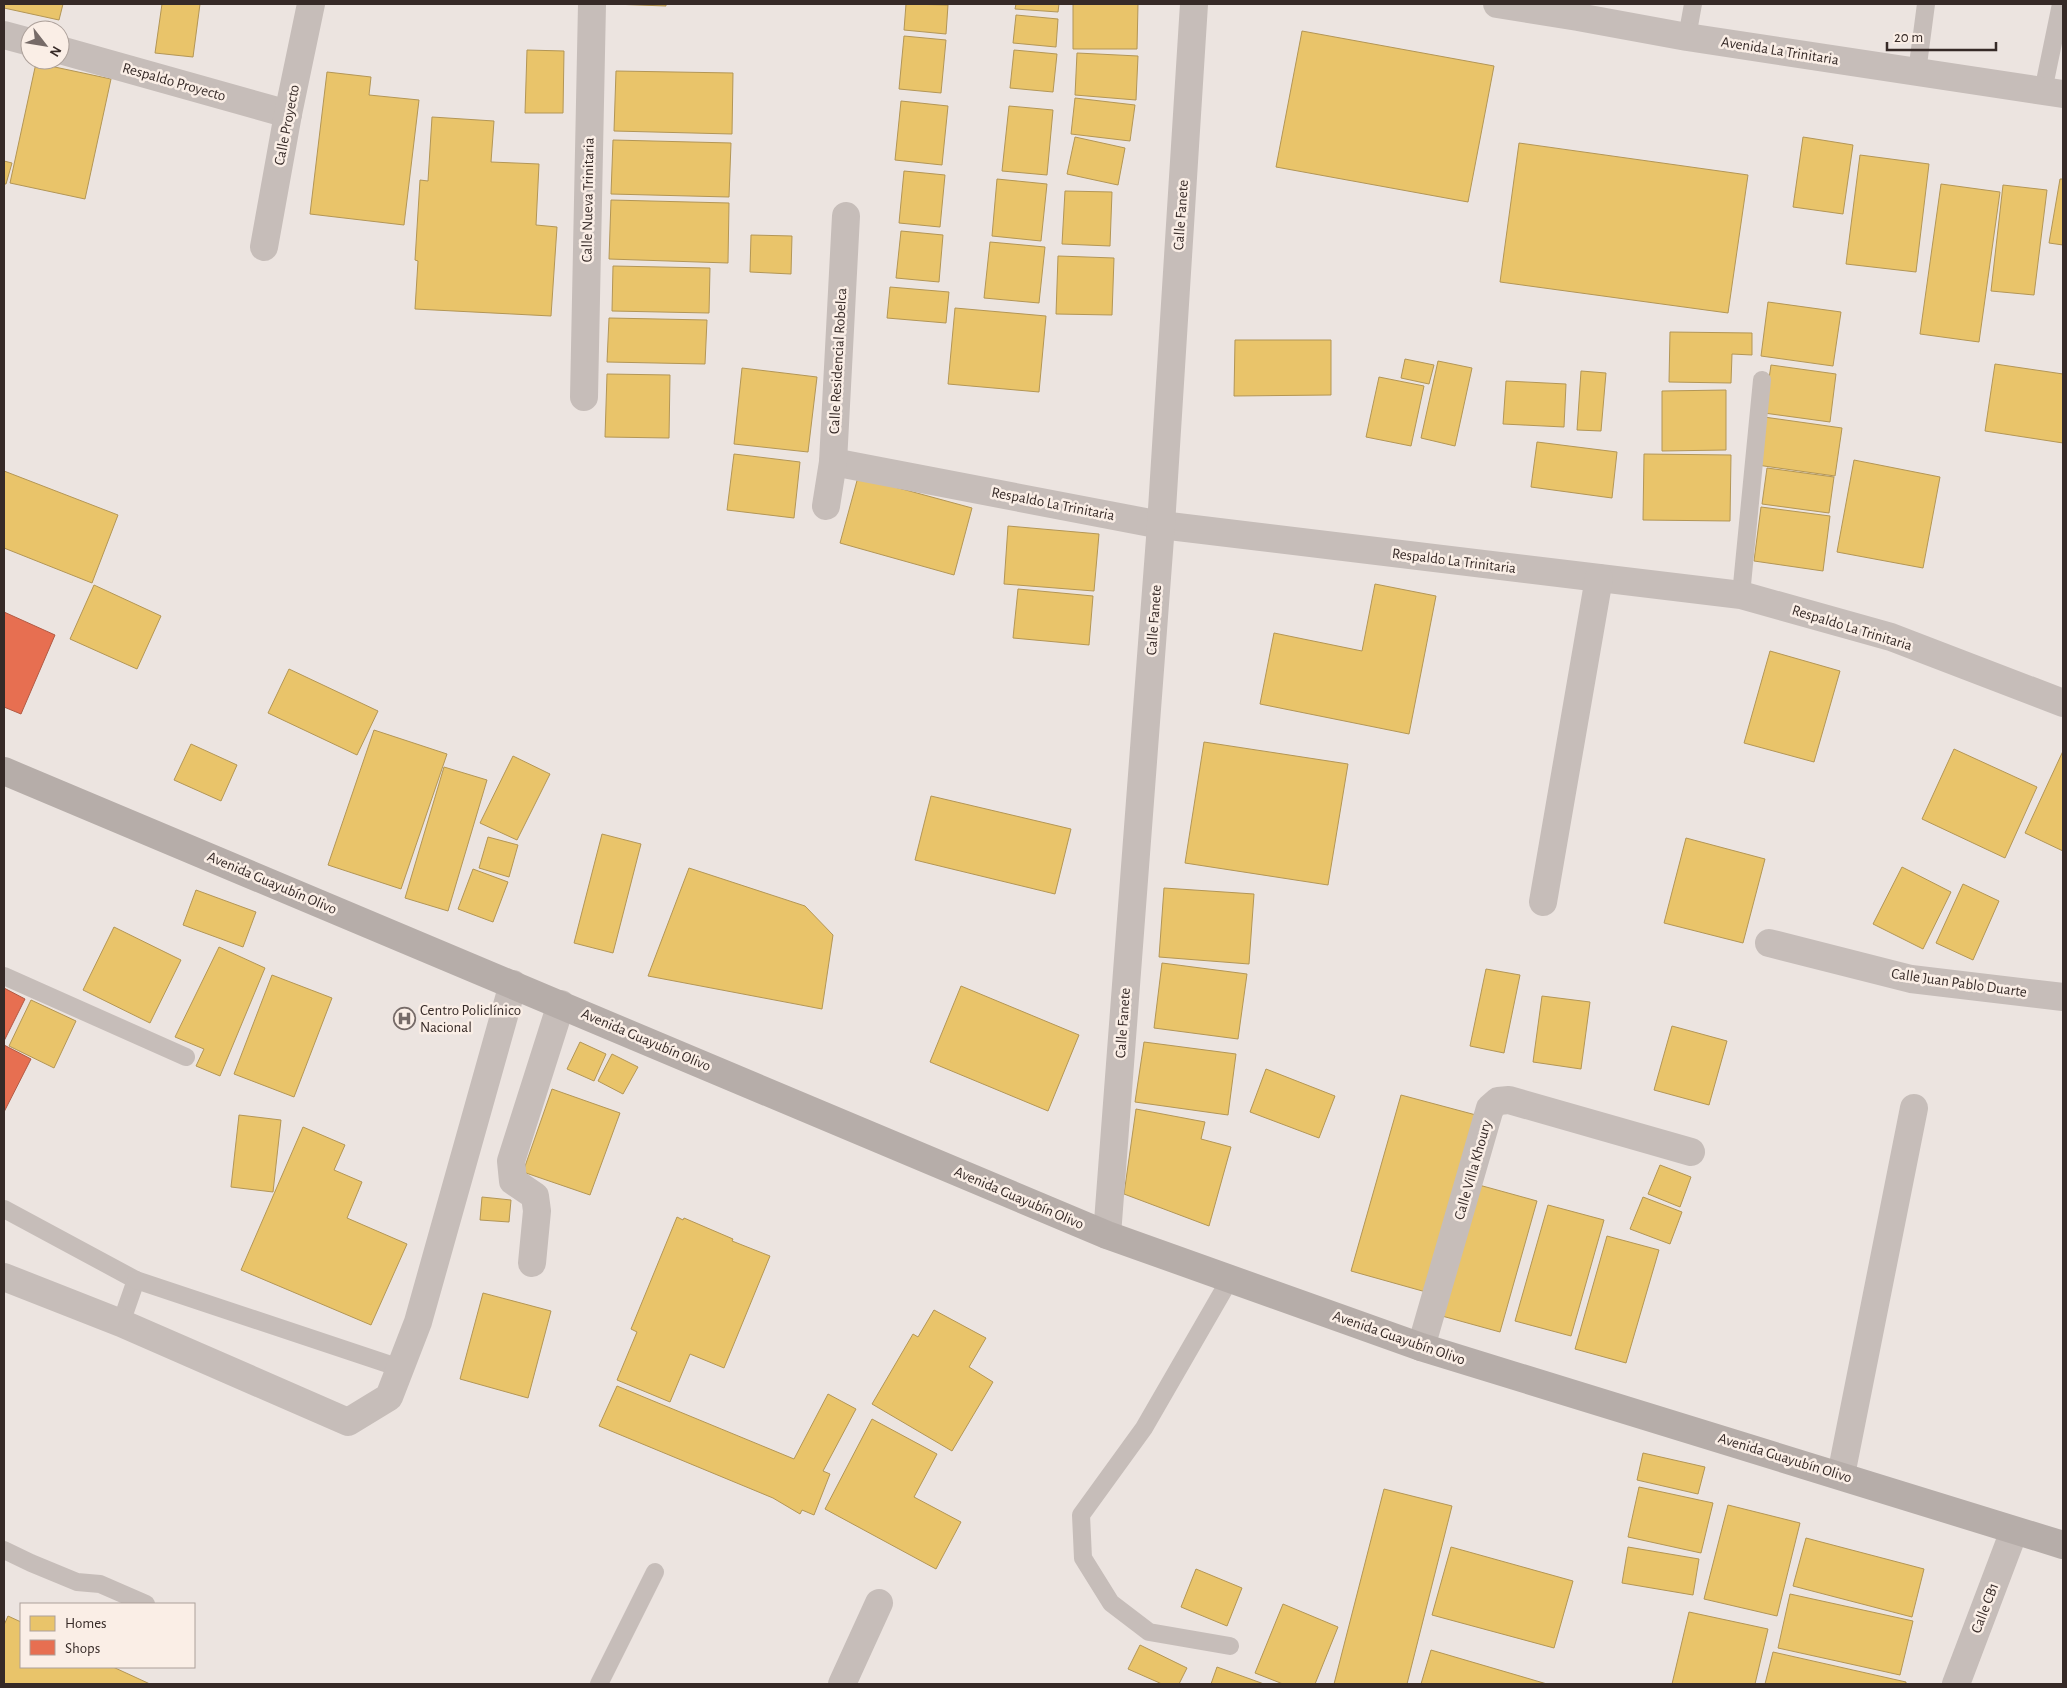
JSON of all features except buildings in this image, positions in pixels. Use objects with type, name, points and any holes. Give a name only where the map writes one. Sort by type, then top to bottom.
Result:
[{"type":"main road","name":"Avenida Guayubín Olivo","points":[[4,771],[1107,1235],[1421,1347],[2063,1545]]},
{"type":"street","name":"Calle Proyecto","points":[[264,247],[288,114],[311,4]]},
{"type":"street","name":"Calle Nueva Trinitaria","points":[[584,397],[592,4]]},
{"type":"street","name":"Calle Fanete","points":[[1107,1235],[1161,525],[1194,4]]},
{"type":"street","name":"Avenida La Trinitaria","points":[[1497,4],[1579,10],[1687,37],[2053,92]]},
{"type":"street","points":[[4,35],[20,39]]},
{"type":"street","name":"Respaldo Proyecto","points":[[70,53],[288,114]]},
{"type":"street","name":"Calle Residencial Robelca","points":[[826,506],[833,462],[846,216]]},
{"type":"street","name":"Respaldo La Trinitaria","points":[[833,462],[1161,525],[1741,595],[1891,637],[2063,702]]},
{"type":"street","points":[[1542,902],[1599,578]]},
{"type":"street","name":"Calle Juan Pablo Duarte","points":[[1769,943],[1910,979],[2063,997]]},
{"type":"street","points":[[4,1277],[121,1323],[348,1422],[389,1397],[418,1322],[513,984]]},
{"type":"street","points":[[532,1263],[537,1211],[535,1196],[514,1181],[511,1161],[561,1004]]},
{"type":"street","name":"Calle Villa Khoury","points":[[1421,1347],[1490,1108],[1498,1101],[1509,1100],[1691,1152]]},
{"type":"street","points":[[1841,1475],[1914,1108]]},
{"type":"street","name":"Calle CB1","points":[[1956,1684],[2014,1531]]},
{"type":"street","points":[[842,1684],[879,1603]]},
{"type":"lane","points":[[1687,37],[1693,4]]},
{"type":"lane","points":[[1918,72],[1926,4]]},
{"type":"lane","points":[[2053,92],[2060,4]]},
{"type":"lane","points":[[1741,595],[1762,380]]},
{"type":"lane","points":[[4,976],[186,1057]]},
{"type":"lane","points":[[4,1209],[136,1280],[400,1368]]},
{"type":"lane","points":[[1230,1279],[1144,1428],[1081,1515],[1083,1558],[1111,1603],[1149,1632],[1230,1646]]},
{"type":"lane","points":[[121,1323],[136,1280]]},
{"type":"lane","points":[[4,1550],[77,1582],[100,1584],[144,1603]]},
{"type":"lane","points":[[600,1684],[655,1572]]},
{"type":"place","name":"Centro Policlínico Nacional","points":[[404,1019]]}]
